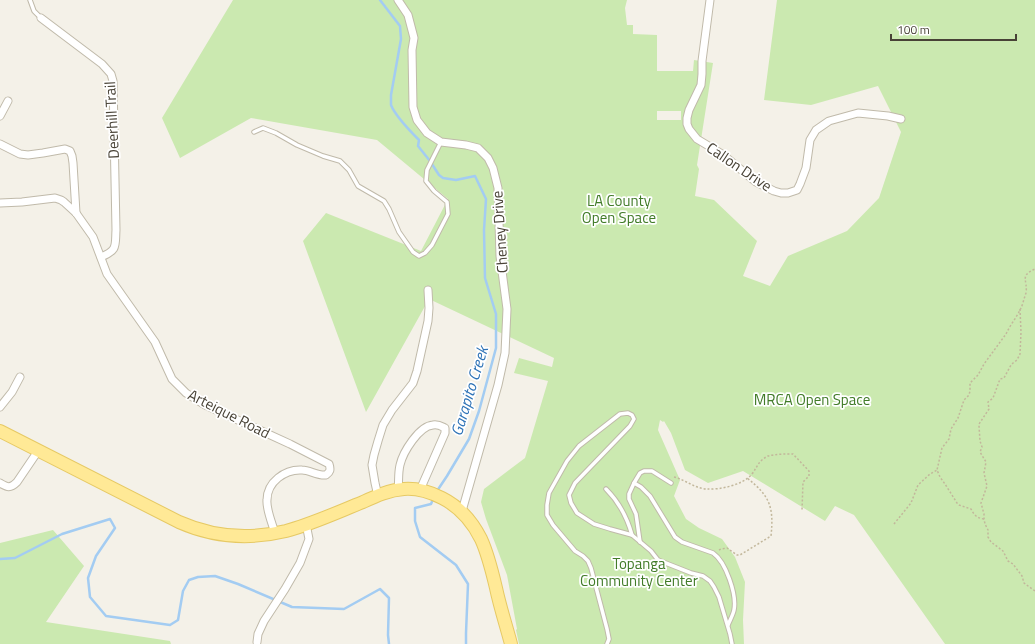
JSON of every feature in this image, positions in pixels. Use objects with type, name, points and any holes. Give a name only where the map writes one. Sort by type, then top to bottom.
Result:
[{"type":"main road","points":[[0,431],[179,522],[216,534],[254,536],[275,533],[306,524],[378,496],[398,490],[409,489],[423,491],[442,498],[462,511],[469,519],[481,540],[487,554],[510,644]]},
{"type":"street","name":"Cheney Drive","points":[[398,0],[408,15],[414,38],[412,50],[413,107],[417,120],[427,133],[441,142],[478,148],[488,158],[493,168],[498,188],[500,256],[507,309],[504,353],[498,385],[462,511]]},
{"type":"street","name":"Callon Drive","points":[[710,0],[700,85],[689,110],[687,124],[697,139],[722,154],[756,182],[781,193],[788,193],[797,190],[806,168],[810,140],[816,130],[829,121],[858,113],[901,118]]},
{"type":"street","name":"Deerhill Trail","points":[[41,18],[102,64],[110,74],[113,81],[116,230],[115,247],[113,251],[101,257]]},
{"type":"street","points":[[0,116],[8,101]]},
{"type":"street","points":[[0,144],[20,154],[28,155],[65,149],[70,151],[72,156],[76,213]]},
{"type":"street","name":"Arteique Road","points":[[0,203],[55,198],[64,202],[76,213],[93,237],[107,274],[155,342],[172,379],[186,393],[205,405],[290,444],[329,464],[331,468],[330,472],[326,476],[299,470],[287,472],[274,481],[267,494],[266,500],[275,533]]},
{"type":"street","points":[[378,496],[372,465],[374,455],[384,425],[392,410],[413,383],[428,321],[428,290]]},
{"type":"street","points":[[0,407],[12,392],[20,377]]},
{"type":"street","points":[[398,490],[400,465],[411,442],[428,426],[434,424],[440,425],[445,428],[445,433],[423,491]]},
{"type":"street","points":[[0,483],[10,487],[15,485],[38,451]]},
{"type":"street","points":[[257,642],[259,630],[300,563],[309,539],[306,524]]},
{"type":"lane","name":"Deerhill Trail","points":[[30,0],[34,11],[41,18]]},
{"type":"lane","points":[[254,132],[262,128],[276,133],[323,156],[340,162],[349,170],[358,186],[384,201],[399,232],[413,252],[419,256],[425,253],[432,245],[448,214],[447,202],[434,191],[426,181],[427,170],[441,142]]},
{"type":"lane","points":[[607,644],[609,639],[607,629],[588,561],[575,551],[553,525],[547,515],[547,505],[549,493],[567,461],[579,446],[620,414],[628,412],[634,419],[630,426],[575,482],[569,495],[571,503],[577,513],[594,524],[632,535],[658,560],[679,569],[703,576],[710,581],[719,597],[728,625],[732,644]]},
{"type":"lane","points":[[640,542],[636,514],[629,499],[629,494],[634,483],[640,473],[644,471],[652,471],[671,483]]},
{"type":"lane","points":[[634,483],[641,487],[650,496],[676,537],[682,542],[713,553],[721,562],[728,574],[734,601],[734,611],[728,625]]},
{"type":"lane","points":[[606,489],[613,496],[623,511],[629,522],[632,535]]},
{"type":"path","points":[[984,519],[976,517],[971,509],[959,505],[940,477],[938,470],[942,448],[949,439],[951,429],[958,418],[964,400],[969,395],[970,383],[978,375],[984,364],[1006,334],[1020,309],[1026,292],[1026,274],[1035,269]]},
{"type":"path","points":[[1020,309],[1020,354],[1017,360],[1013,362],[1004,378],[1000,379],[993,398],[988,402],[989,409],[979,424],[980,441],[982,447],[980,452],[986,462],[984,476],[987,483],[981,503],[988,530],[988,537],[991,542],[1003,551],[1008,561],[1013,564],[1022,576],[1024,583],[1035,590]]},
{"type":"path","points":[[664,478],[675,477],[684,480],[697,488],[707,489],[736,485],[752,474],[757,464],[762,460],[770,456],[793,454],[809,471],[809,476],[803,482],[802,510]]},
{"type":"path","points":[[894,524],[911,503],[918,485],[930,474],[938,470]]},
{"type":"path","points":[[713,553],[727,548],[740,556],[771,536],[771,506],[764,494],[747,478]]},
{"type":"green space","points":[[233,0],[627,0],[625,8],[627,25],[633,25],[633,34],[657,35],[657,71],[693,71],[694,60],[713,63],[697,165],[699,169],[695,196],[714,200],[757,241],[743,276],[770,286],[788,256],[847,231],[879,198],[901,132],[878,86],[811,105],[764,100],[777,0],[1035,0],[1035,644],[945,644],[854,515],[835,506],[825,521],[743,471],[708,483],[685,470],[671,433],[664,421],[663,422],[660,420],[658,430],[680,480],[674,496],[686,519],[699,528],[722,539],[735,557],[745,582],[743,620],[744,644],[519,644],[507,575],[481,502],[484,489],[525,458],[548,381],[514,373],[519,358],[552,367],[554,358],[429,299],[366,412],[303,241],[326,213],[421,251],[448,199],[377,140],[251,118],[180,158],[162,118]],"holes":[[[657,111],[681,111],[681,120],[657,120]]]},
{"type":"green space","points":[[53,530],[84,566],[46,622],[170,641],[171,644],[0,644],[0,543]]},
{"type":"waterway","name":"Garapito Creek","points":[[380,0],[400,26],[401,39],[391,95],[391,105],[393,109],[419,140],[418,146],[439,175],[443,178],[456,180],[475,176],[486,199],[484,230],[485,278],[496,314],[496,348],[479,411],[469,439],[437,491]]},
{"type":"waterway","name":"Garapito Creek","points":[[434,497],[431,504],[415,508],[415,521],[420,537],[456,565],[468,584],[466,644]]},
{"type":"waterway","points":[[0,559],[15,558],[62,534],[110,519],[115,528],[96,556],[88,578],[90,597],[106,616],[170,625],[178,620],[183,591],[189,580],[198,577],[215,576],[292,607],[344,609],[380,589],[389,598],[389,644]]},
{"type":"park label","name":"LA County Open Space","points":[[619,210]]},
{"type":"park label","name":"MRCA Open Space","points":[[812,400]]},
{"type":"park label","name":"Topanga Community Center","points":[[639,572]]}]
